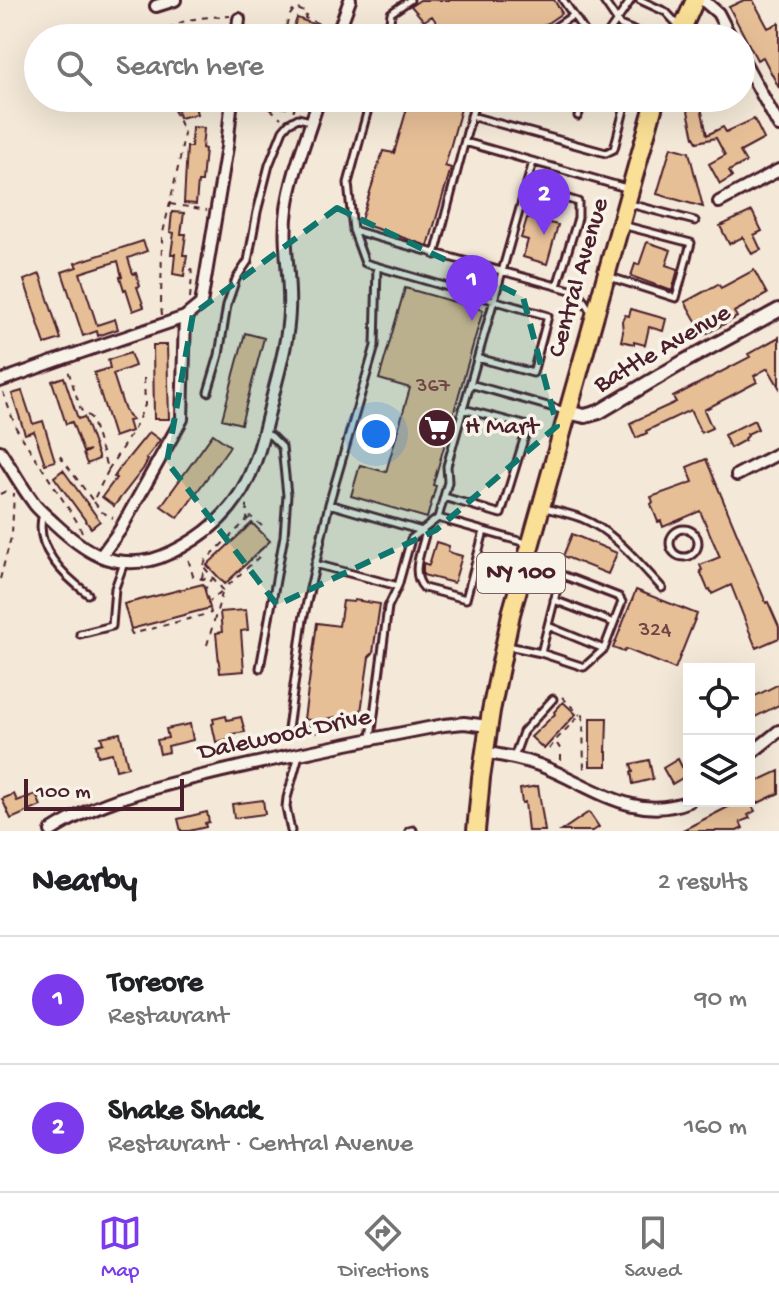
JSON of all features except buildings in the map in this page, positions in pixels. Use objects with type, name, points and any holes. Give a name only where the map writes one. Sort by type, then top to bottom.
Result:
[{"type":"main road","points":[[684,24],[695,0]]},
{"type":"main road","name":"Central Avenue","points":[[540,506],[652,112]]},
{"type":"main road","name":"NY 100","points":[[476,831],[488,726],[504,645],[540,506]]},
{"type":"street","points":[[156,6],[175,0]]},
{"type":"street","points":[[341,24],[350,0]]},
{"type":"street","points":[[703,0],[718,13],[724,24]]},
{"type":"street","points":[[238,24],[239,19]]},
{"type":"street","points":[[755,77],[774,106],[779,126]]},
{"type":"street","points":[[0,381],[185,317],[201,304],[231,112]]},
{"type":"street","points":[[0,451],[34,505],[78,545],[116,562],[139,563],[179,549],[209,530],[231,509],[248,480],[285,347],[290,289],[285,233],[287,208],[315,112]]},
{"type":"street","points":[[719,202],[779,170]]},
{"type":"street","name":"Battle Avenue","points":[[567,412],[585,416],[599,412],[779,310]]},
{"type":"street","points":[[101,556],[120,530],[182,419],[185,317]]},
{"type":"street","points":[[737,475],[779,453]]},
{"type":"street","name":"Dalewood Drive","points":[[59,829],[113,801],[156,787],[453,723],[488,726]]},
{"type":"street","points":[[755,750],[779,731]]},
{"type":"street","points":[[484,752],[543,766],[594,792],[627,804],[661,807],[683,803]]},
{"type":"lane","points":[[390,24],[391,13],[410,0]]},
{"type":"lane","points":[[563,0],[578,24]]},
{"type":"lane","points":[[603,0],[619,24]]},
{"type":"lane","points":[[615,24],[631,0]]},
{"type":"lane","points":[[640,0],[654,3],[677,24]]},
{"type":"lane","points":[[560,24],[572,16]]},
{"type":"lane","points":[[367,112],[348,183],[353,230],[365,263],[548,316],[533,373],[478,358]]},
{"type":"lane","points":[[435,255],[472,112]]},
{"type":"lane","points":[[578,116],[579,112]]},
{"type":"lane","points":[[471,116],[606,153],[614,149],[623,112]]},
{"type":"lane","points":[[208,392],[219,355],[227,305],[236,279],[248,261],[269,165],[283,130],[289,124],[298,118],[313,121]]},
{"type":"lane","points":[[465,142],[533,162],[695,221]]},
{"type":"lane","points":[[371,739],[388,607],[398,586],[411,539],[438,518],[448,482],[447,466],[533,162]]},
{"type":"lane","points":[[527,186],[578,202],[578,218],[557,286]]},
{"type":"lane","points":[[605,275],[676,298],[691,243],[620,224]]},
{"type":"lane","points":[[353,230],[574,291],[593,317]]},
{"type":"lane","points":[[374,715],[291,733],[288,729],[303,620],[315,564],[329,504],[375,346],[377,267]]},
{"type":"lane","points":[[470,384],[567,412]]},
{"type":"lane","points":[[444,497],[501,514],[528,426],[463,409]]},
{"type":"lane","points":[[260,668],[284,536],[287,495],[282,447],[263,433]]},
{"type":"lane","points":[[329,504],[422,531],[425,535],[417,567],[420,585],[466,599],[484,531]]},
{"type":"lane","points":[[540,506],[583,519],[602,530],[626,549],[662,588]]},
{"type":"lane","points":[[43,513],[40,529],[48,550],[66,577],[88,594]]},
{"type":"lane","points":[[438,518],[529,544]]},
{"type":"lane","points":[[681,529],[694,533],[698,546],[693,553],[685,557],[675,553],[670,542],[674,534],[681,529]]},
{"type":"lane","points":[[668,559],[675,553]]},
{"type":"lane","points":[[80,634],[112,626],[115,588],[125,562]]},
{"type":"lane","points":[[504,645],[541,653],[581,667],[587,666],[604,649],[622,602],[621,598],[561,574],[524,563]]},
{"type":"lane","points":[[315,564],[398,586]]},
{"type":"lane","points":[[541,653],[561,574]]},
{"type":"lane","points":[[554,600],[614,623]]},
{"type":"lane","points":[[548,626],[604,649]]},
{"type":"lane","points":[[514,758],[523,732],[553,699]]},
{"type":"lane","points":[[291,831],[287,798],[300,754]]},
{"type":"path","points":[[287,24],[295,8],[307,13],[305,18],[320,24]]},
{"type":"path","points":[[178,24],[206,17],[230,16],[239,19]]},
{"type":"path","points":[[161,305],[162,237],[184,133],[175,112]]},
{"type":"path","points":[[273,112],[289,124]]},
{"type":"path","points":[[169,204],[215,212]]},
{"type":"path","points":[[190,299],[191,267]]},
{"type":"path","points":[[68,369],[81,410],[91,418],[108,471]]},
{"type":"path","points":[[93,501],[145,405],[144,378]]},
{"type":"path","points":[[0,391],[3,390],[16,428],[82,534]]},
{"type":"path","points":[[60,456],[102,512],[115,519]]},
{"type":"path","points":[[0,494],[14,487],[12,534],[0,579]]},
{"type":"path","points":[[247,500],[247,520]]},
{"type":"path","points":[[202,579],[206,560],[247,520],[251,517],[262,526]]},
{"type":"path","points":[[209,602],[260,556],[259,551],[264,547]]},
{"type":"path","points":[[187,554],[193,576],[213,578]]},
{"type":"path","points":[[204,567],[223,590]]},
{"type":"path","points":[[130,630],[132,634],[211,613],[205,589],[213,578]]},
{"type":"path","points":[[207,645],[223,590]]},
{"type":"path","points":[[562,697],[584,718],[584,774]]},
{"type":"path","points":[[549,749],[580,716]]},
{"type":"path","points":[[555,741],[562,754],[561,762]]},
{"type":"highlighted area","points":[[337,208],[523,297],[557,426],[436,530],[277,605],[167,462],[193,314]]},
{"type":"place","name":"Shake Shack","points":[[544,235]]},
{"type":"place","name":"Toreore","points":[[472,321]]},
{"type":"place","name":"H Mart","points":[[437,428]]}]
